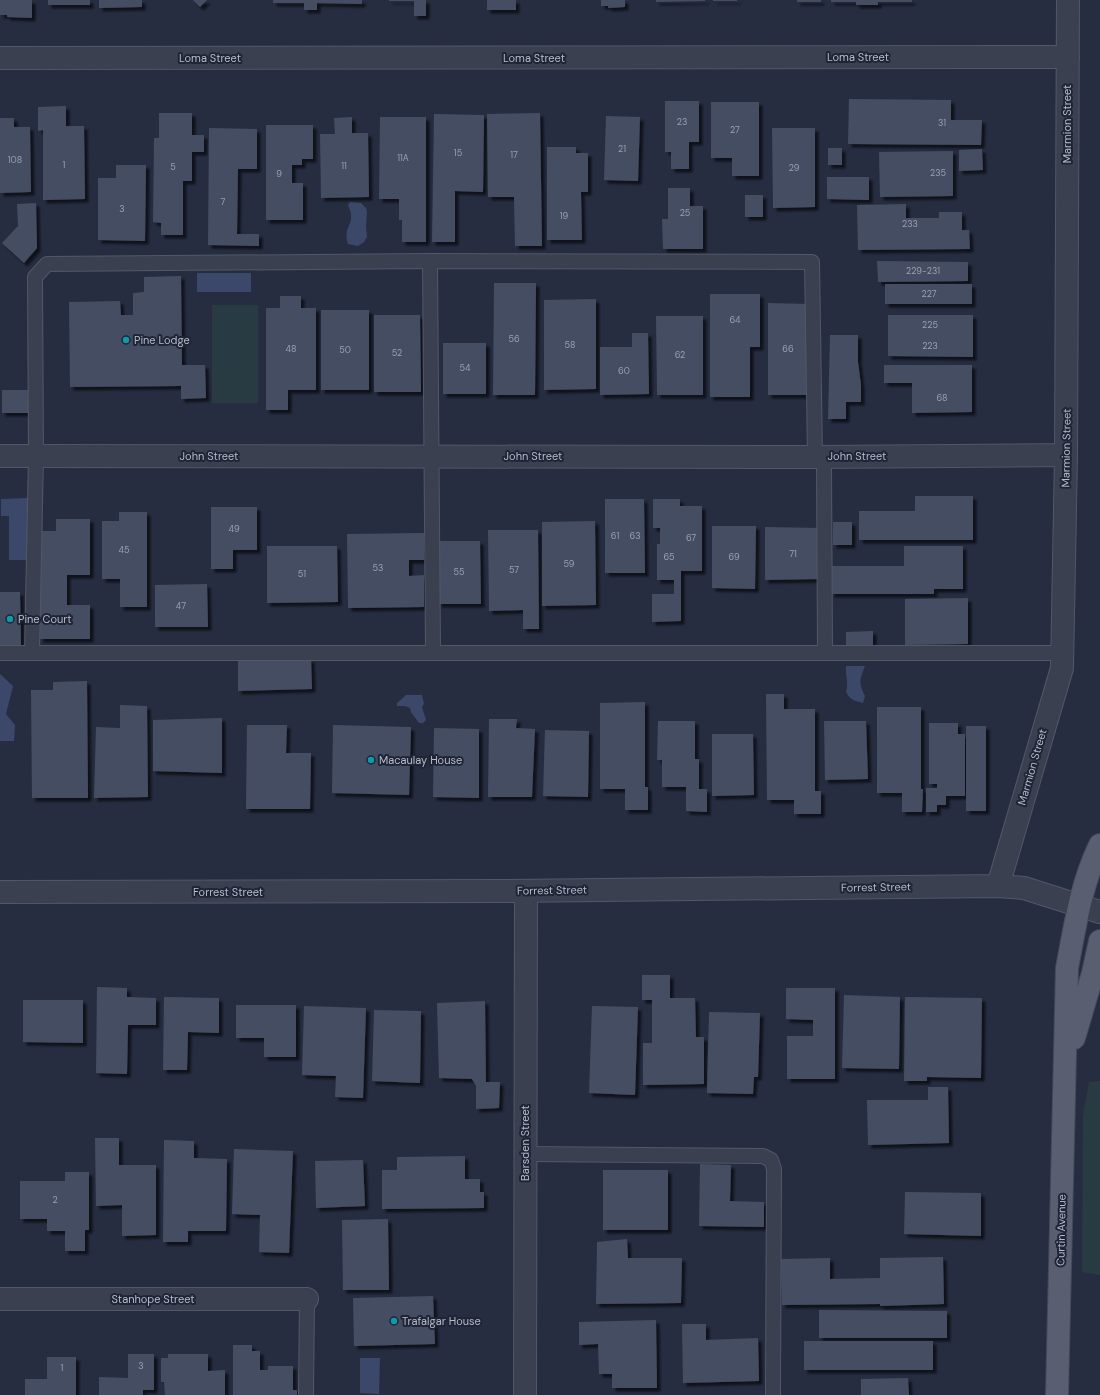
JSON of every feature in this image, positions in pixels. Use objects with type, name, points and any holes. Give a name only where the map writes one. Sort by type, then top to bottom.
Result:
[{"type":"main road","name":"Curtin Avenue","points":[[1058,1395],[1067,968],[1078,905],[1095,855],[1100,845]]},
{"type":"main road","name":"Curtin Avenue","points":[[1065,1066],[1100,941]]},
{"type":"street","name":"Marmion Street","points":[[998,886],[1062,668],[1066,455],[1068,0]]},
{"type":"street","name":"Loma Street","points":[[0,58],[1068,57]]},
{"type":"street","name":"John Street","points":[[0,456],[815,457],[1066,455]]},
{"type":"street","name":"Forrest Street","points":[[0,892],[526,891],[998,886],[1024,888],[1100,912]]},
{"type":"street","name":"Barsden Street","points":[[525,1395],[526,891]]},
{"type":"street","name":"Stanhope Street","points":[[0,1298],[307,1299]]},
{"type":"lane","points":[[430,261],[433,653]]},
{"type":"lane","points":[[32,653],[36,456],[35,277],[48,264],[430,261],[812,262],[815,457],[824,465],[825,653]]},
{"type":"lane","points":[[0,653],[1062,653]]},
{"type":"lane","points":[[525,1154],[763,1156],[771,1160],[774,1169],[773,1395]]},
{"type":"lane","points":[[306,1395],[307,1299]]},
{"type":"shaded area","points":[[212,305],[258,305],[258,403],[212,403]]},
{"type":"shaded area","points":[[1100,1081],[1100,1275],[1082,1272],[1083,1116],[1089,1082]]},
{"type":"water","points":[[350,202],[361,203],[366,208],[367,212],[367,237],[364,242],[358,246],[348,244],[346,234],[351,219],[351,213],[348,205]]},
{"type":"water","points":[[197,273],[251,273],[251,292],[197,292]]},
{"type":"water","points":[[28,498],[28,560],[9,560],[9,516],[1,516],[1,499]]},
{"type":"water","points":[[846,666],[865,666],[860,681],[861,688],[865,696],[863,703],[853,700],[846,692]]},
{"type":"water","points":[[0,674],[13,686],[6,714],[15,725],[14,741],[0,741]]},
{"type":"water","points":[[406,695],[422,695],[424,704],[422,707],[426,720],[423,723],[419,723],[411,712],[410,708],[405,706],[397,706],[397,703]]},
{"type":"water","points":[[360,1358],[380,1358],[379,1394],[360,1393]]},
{"type":"building","points":[[0,0],[32,0],[32,18],[7,17],[7,15],[0,15]]},
{"type":"building","points":[[48,0],[90,0],[90,5],[48,5]]},
{"type":"building","points":[[99,0],[142,0],[142,7],[99,8]]},
{"type":"building","points":[[193,0],[207,0],[200,7]]},
{"type":"building","points":[[273,0],[362,0],[362,4],[317,3],[317,10],[304,10],[304,3],[273,3]]},
{"type":"building","points":[[389,0],[426,0],[426,16],[414,16],[414,1]]},
{"type":"building","points":[[487,0],[516,0],[516,10],[487,10]]},
{"type":"building","points":[[601,0],[625,0],[625,7],[608,8],[608,6],[601,6]]},
{"type":"building","points":[[656,0],[705,0],[705,1],[656,2]]},
{"type":"building","points":[[737,0],[737,1],[713,1]]},
{"type":"building","points":[[797,0],[821,0],[821,2],[797,2]]},
{"type":"building","points":[[831,0],[912,0],[912,2],[878,2],[878,5],[856,5],[856,2],[831,2]]},
{"type":"building","points":[[849,99],[951,100],[951,120],[982,120],[981,145],[848,144]]},
{"type":"building","points":[[665,101],[699,101],[699,142],[689,142],[689,169],[671,169],[671,152],[665,152]]},
{"type":"building","points":[[711,102],[759,102],[759,176],[732,176],[732,158],[711,158]]},
{"type":"building","points":[[66,106],[66,126],[84,126],[85,199],[43,200],[43,130],[38,131],[38,107]]},
{"type":"building","points":[[159,113],[192,113],[192,135],[204,135],[204,152],[192,152],[192,181],[183,181],[183,235],[161,235],[161,223],[153,222],[154,138],[159,138]]},
{"type":"building","points":[[540,113],[542,246],[515,246],[514,197],[488,197],[487,114]]},
{"type":"building","points":[[434,114],[484,115],[483,192],[455,191],[455,242],[432,242]]},
{"type":"building","points":[[606,116],[640,117],[638,181],[604,180]]},
{"type":"building","points":[[352,117],[352,133],[368,133],[369,197],[321,198],[320,134],[335,134],[334,118]]},
{"type":"building","points":[[380,117],[426,117],[426,242],[402,242],[402,220],[399,220],[399,199],[379,199]]},
{"type":"building","points":[[0,118],[14,118],[14,127],[30,127],[31,192],[0,193]]},
{"type":"building","points":[[266,125],[313,125],[313,159],[302,159],[302,165],[292,165],[292,183],[303,183],[303,220],[266,220]]},
{"type":"building","points":[[209,128],[257,129],[257,169],[238,169],[237,234],[259,234],[259,246],[208,245]]},
{"type":"building","points":[[772,128],[815,128],[815,207],[773,208]]},
{"type":"building","points":[[547,147],[576,147],[576,153],[588,153],[588,192],[581,192],[582,240],[547,240]]},
{"type":"building","points":[[828,148],[842,148],[842,165],[828,165]]},
{"type":"building","points":[[982,149],[983,170],[959,171],[959,150]]},
{"type":"building","points":[[953,151],[953,196],[880,197],[879,152]]},
{"type":"building","points":[[116,165],[146,165],[145,241],[98,240],[98,178],[116,178]]},
{"type":"building","points":[[827,177],[869,177],[869,200],[827,199]]},
{"type":"building","points":[[668,188],[690,188],[690,206],[703,206],[703,249],[663,249],[662,219],[668,219]]},
{"type":"building","points":[[745,195],[763,195],[763,217],[745,217]]},
{"type":"building","points":[[36,203],[37,248],[24,263],[2,243],[18,226],[17,204]]},
{"type":"building","points":[[906,204],[906,218],[939,218],[939,212],[962,212],[962,230],[969,230],[970,249],[858,250],[857,205]]},
{"type":"building","points":[[877,261],[968,262],[968,281],[878,282]]},
{"type":"building","name":"Pine Lodge","points":[[181,276],[182,365],[205,365],[206,398],[181,399],[181,386],[70,387],[69,302],[120,301],[121,315],[133,315],[133,293],[144,292],[144,277]]},
{"type":"building","points":[[494,283],[536,283],[535,395],[493,395]]},
{"type":"building","points":[[885,284],[972,284],[972,304],[885,304]]},
{"type":"building","points":[[710,294],[760,294],[760,347],[750,347],[750,397],[710,397]]},
{"type":"building","points":[[280,296],[301,296],[301,308],[316,308],[316,390],[288,390],[288,410],[266,410],[266,308],[280,308]]},
{"type":"building","points":[[596,299],[596,389],[544,390],[544,300]]},
{"type":"building","points":[[768,303],[809,304],[808,395],[768,395]]},
{"type":"building","points":[[321,310],[369,310],[369,390],[321,390]]},
{"type":"building","points":[[374,315],[420,315],[421,392],[374,392]]},
{"type":"building","points":[[888,315],[973,315],[973,357],[888,356]]},
{"type":"building","points":[[656,316],[703,316],[703,395],[657,395]]},
{"type":"building","points":[[632,333],[648,333],[649,394],[600,395],[600,347],[632,347]]},
{"type":"building","points":[[830,335],[858,335],[858,362],[861,385],[861,402],[846,402],[846,419],[828,419]]},
{"type":"building","points":[[443,343],[486,343],[486,394],[443,394]]},
{"type":"building","points":[[884,365],[972,365],[972,412],[912,413],[912,383],[884,383]]},
{"type":"building","points":[[2,390],[31,390],[31,413],[2,413]]},
{"type":"building","points":[[915,496],[973,496],[973,540],[859,540],[859,511],[915,511]]},
{"type":"building","points":[[605,499],[644,499],[645,573],[605,573]]},
{"type":"building","points":[[653,499],[680,499],[680,506],[702,506],[702,571],[681,571],[681,621],[652,622],[652,594],[674,594],[674,580],[657,580],[657,544],[660,544],[660,528],[653,528]]},
{"type":"building","points":[[211,507],[257,507],[257,550],[233,550],[233,569],[211,569]]},
{"type":"building","points":[[119,512],[147,512],[147,607],[120,607],[120,579],[102,579],[102,521],[119,521]]},
{"type":"building","points":[[56,519],[90,519],[90,575],[67,575],[67,605],[90,605],[90,639],[40,639],[41,531],[56,531]]},
{"type":"building","points":[[595,521],[596,605],[542,606],[542,522]]},
{"type":"building","points":[[833,522],[852,522],[852,545],[833,545]]},
{"type":"building","points":[[712,526],[756,526],[755,589],[712,588]]},
{"type":"building","points":[[765,527],[821,528],[821,579],[765,580]]},
{"type":"building","points":[[488,530],[538,530],[539,629],[523,629],[523,610],[489,611]]},
{"type":"building","points":[[424,533],[424,560],[409,560],[409,576],[424,575],[424,607],[348,608],[347,534]]},
{"type":"building","points":[[437,541],[480,541],[481,604],[438,604]]},
{"type":"building","points":[[267,546],[337,546],[338,602],[267,603]]},
{"type":"building","points":[[904,546],[963,546],[963,589],[934,589],[934,594],[831,594],[831,566],[904,566]]},
{"type":"building","points":[[207,584],[208,627],[155,627],[155,585]]},
{"type":"building","name":"Pine Court","points":[[0,592],[20,592],[21,646],[0,646]]},
{"type":"building","points":[[968,598],[968,644],[905,645],[905,599]]},
{"type":"building","points":[[873,631],[873,646],[846,646],[846,632]]},
{"type":"building","points":[[311,659],[312,689],[238,691],[238,660]]},
{"type":"building","points":[[87,681],[88,798],[32,798],[31,690],[53,690],[53,682]]},
{"type":"building","points":[[766,694],[784,694],[784,709],[815,709],[815,791],[821,791],[821,814],[794,814],[794,800],[767,800]]},
{"type":"building","points":[[645,702],[645,787],[648,787],[648,810],[625,810],[625,789],[600,789],[600,703]]},
{"type":"building","points":[[120,705],[147,706],[148,797],[94,798],[96,727],[120,728]]},
{"type":"building","points":[[877,707],[921,707],[921,789],[923,789],[922,812],[902,812],[902,793],[877,793]]},
{"type":"building","points":[[222,718],[222,773],[153,771],[153,720]]},
{"type":"building","points":[[489,719],[517,719],[516,728],[535,729],[532,797],[488,797]]},
{"type":"building","points":[[658,721],[695,721],[695,759],[699,759],[699,789],[707,789],[707,812],[686,811],[686,787],[662,787],[662,760],[657,760]]},
{"type":"building","points":[[824,721],[866,721],[868,779],[825,780]]},
{"type":"building","points":[[929,723],[958,723],[958,734],[965,734],[965,796],[946,796],[946,805],[937,805],[937,812],[926,812],[926,788],[937,788],[937,784],[929,784]]},
{"type":"building","points":[[247,725],[287,725],[286,753],[311,753],[310,809],[246,809]]},
{"type":"building","name":"Macaulay House","points":[[333,725],[411,727],[409,795],[332,793]]},
{"type":"building","points":[[966,726],[986,726],[986,811],[966,811]]},
{"type":"building","points":[[434,728],[479,729],[479,798],[433,797]]},
{"type":"building","points":[[545,730],[589,731],[588,797],[543,796]]},
{"type":"building","points":[[712,734],[753,734],[754,795],[712,796]]},
{"type":"building","points":[[642,975],[670,975],[670,998],[695,998],[696,1037],[704,1037],[704,1084],[643,1085],[643,1043],[652,1043],[652,1000],[642,1000]]},
{"type":"building","points":[[97,987],[127,988],[127,997],[156,998],[156,1025],[128,1025],[127,1074],[96,1073]]},
{"type":"building","points":[[786,988],[835,988],[835,1079],[787,1079],[787,1036],[813,1036],[813,1020],[786,1019]]},
{"type":"building","points":[[844,995],[900,997],[899,1069],[842,1068]]},
{"type":"building","points":[[164,997],[219,998],[219,1033],[188,1032],[187,1070],[163,1070]]},
{"type":"building","points":[[905,997],[982,998],[981,1078],[927,1077],[927,1081],[904,1081]]},
{"type":"building","points":[[23,1000],[83,1000],[83,1043],[23,1042]]},
{"type":"building","points":[[485,1001],[486,1082],[500,1082],[499,1108],[476,1109],[476,1086],[472,1079],[439,1078],[437,1003]]},
{"type":"building","points":[[236,1005],[296,1005],[296,1057],[264,1057],[264,1038],[236,1038]]},
{"type":"building","points":[[304,1006],[366,1008],[363,1098],[335,1097],[336,1076],[302,1075]]},
{"type":"building","points":[[592,1006],[638,1007],[635,1095],[589,1093]]},
{"type":"building","points":[[374,1010],[421,1011],[420,1083],[372,1081]]},
{"type":"building","points":[[709,1012],[760,1013],[758,1077],[754,1077],[753,1094],[707,1093]]},
{"type":"building","points":[[928,1087],[948,1087],[949,1143],[868,1145],[867,1100],[928,1100]]},
{"type":"building","points":[[95,1138],[119,1138],[119,1165],[156,1165],[156,1235],[122,1236],[122,1205],[96,1206]]},
{"type":"building","points":[[164,1140],[194,1141],[194,1158],[227,1159],[226,1231],[188,1231],[188,1242],[163,1242]]},
{"type":"building","points":[[234,1149],[293,1151],[289,1253],[259,1252],[260,1215],[232,1214]]},
{"type":"building","points":[[465,1156],[465,1179],[480,1179],[480,1192],[484,1192],[484,1208],[382,1209],[382,1170],[397,1170],[397,1157]]},
{"type":"building","points":[[363,1160],[365,1206],[316,1208],[315,1161]]},
{"type":"building","points":[[700,1164],[731,1165],[730,1201],[764,1202],[764,1227],[699,1226]]},
{"type":"building","points":[[603,1170],[668,1170],[668,1230],[603,1230]]},
{"type":"building","points":[[65,1172],[89,1172],[89,1230],[85,1230],[85,1251],[65,1251],[65,1231],[47,1231],[47,1219],[20,1219],[20,1181],[65,1181]]},
{"type":"building","points":[[905,1192],[981,1193],[981,1236],[904,1234]]},
{"type":"building","points":[[388,1219],[389,1290],[343,1290],[342,1220]]},
{"type":"building","points":[[627,1239],[628,1258],[682,1258],[681,1303],[596,1304],[597,1242]]},
{"type":"building","points":[[943,1257],[944,1304],[880,1306],[880,1304],[782,1305],[781,1259],[830,1258],[830,1279],[880,1278],[880,1258]]},
{"type":"building","name":"Trafalgar House","points":[[433,1296],[435,1344],[354,1346],[353,1298]]},
{"type":"building","points":[[819,1310],[947,1311],[947,1338],[819,1338]]},
{"type":"building","points":[[656,1320],[657,1388],[612,1388],[612,1374],[599,1374],[598,1344],[579,1345],[579,1322]]},
{"type":"building","points":[[682,1324],[706,1324],[706,1340],[758,1338],[759,1381],[683,1383]]},
{"type":"building","points":[[804,1341],[933,1341],[933,1370],[804,1370]]},
{"type":"building","points":[[233,1345],[252,1345],[252,1351],[260,1351],[260,1370],[268,1370],[268,1366],[293,1366],[293,1390],[297,1390],[297,1395],[233,1395]]},
{"type":"building","points":[[128,1354],[154,1354],[154,1390],[143,1390],[143,1395],[99,1395],[99,1377],[128,1378]]},
{"type":"building","points":[[168,1354],[208,1354],[208,1371],[225,1370],[225,1395],[165,1395],[164,1382],[161,1382],[161,1358],[168,1358]]},
{"type":"building","points":[[47,1357],[76,1357],[76,1395],[25,1395],[25,1379],[47,1379]]},
{"type":"building","points":[[908,1378],[909,1395],[861,1395],[861,1379]]},
{"type":"place","name":"Pine Lodge","points":[[126,340]]},
{"type":"place","name":"Pine Court","points":[[10,619]]},
{"type":"place","name":"Macaulay House","points":[[371,760]]},
{"type":"place","name":"Trafalgar House","points":[[394,1321]]}]
